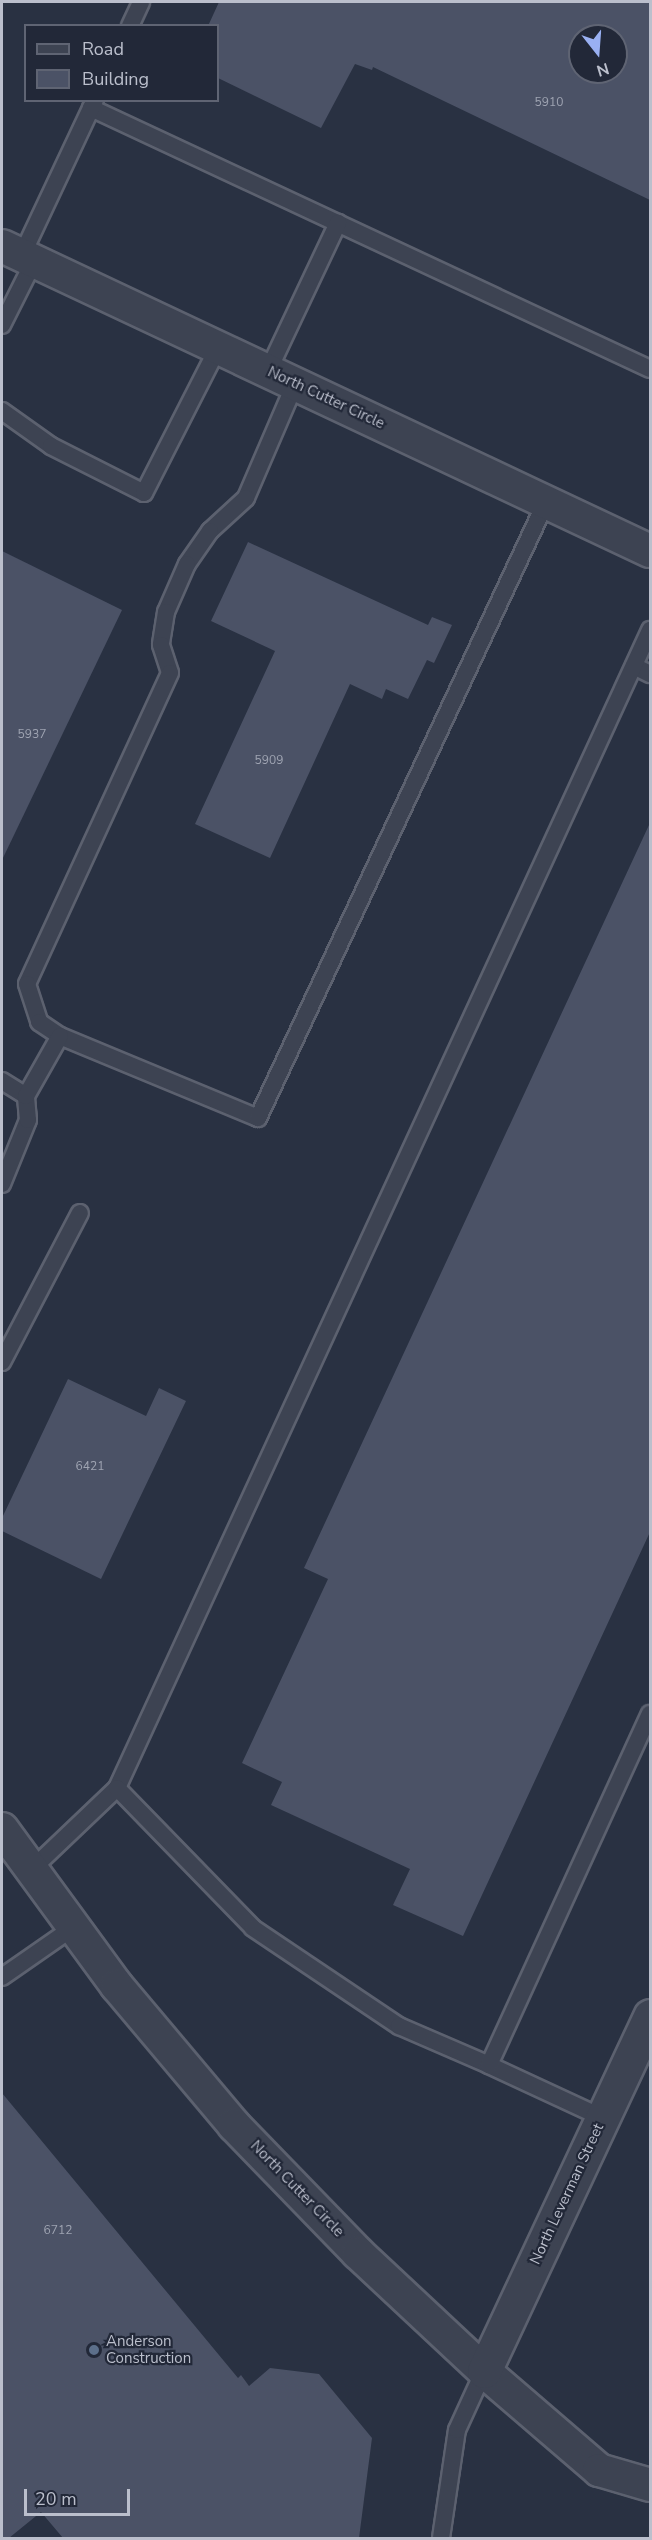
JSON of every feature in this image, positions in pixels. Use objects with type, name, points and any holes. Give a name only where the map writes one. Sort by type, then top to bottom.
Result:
[{"type":"street","name":"North Cutter Circle","points":[[19,254],[651,551]]},
{"type":"street","name":"North Cutter Circle","points":[[2,1829],[117,1986],[234,2125],[358,2253],[484,2371],[599,2470],[651,2485]]},
{"type":"street","name":"North Leverman Street","points":[[484,2371],[651,2016]]},
{"type":"lane","points":[[131,24],[141,2]]},
{"type":"lane","points":[[2,325],[19,254],[93,104],[338,223],[651,369]]},
{"type":"lane","points":[[338,223],[282,377],[246,498],[210,531],[182,574],[166,612],[161,645],[170,673],[27,984],[39,1022],[60,1036],[258,1118],[546,502]]},
{"type":"lane","points":[[2,411],[51,446],[144,493],[218,348]]},
{"type":"lane","points":[[32,1869],[117,1788],[651,630]]},
{"type":"lane","points":[[634,666],[651,674]]},
{"type":"lane","points":[[2,1184],[28,1120],[26,1096],[60,1036]]},
{"type":"lane","points":[[2,1081],[26,1096]]},
{"type":"lane","points":[[2,1362],[80,1213]]},
{"type":"lane","points":[[489,2065],[651,1714]]},
{"type":"lane","points":[[117,1788],[253,1928],[399,2026],[603,2118]]},
{"type":"lane","points":[[2,1977],[74,1927]]},
{"type":"lane","points":[[445,2536],[457,2430],[484,2371]]},
{"type":"building","points":[[219,2],[650,2],[650,200],[373,67],[372,70],[355,64],[321,128],[219,78],[219,24],[209,24]]},
{"type":"building","points":[[248,542],[428,625],[432,617],[452,625],[434,663],[427,660],[408,699],[386,689],[382,699],[350,684],[270,858],[195,824],[275,651],[211,621]]},
{"type":"building","points":[[2,551],[122,610],[2,860]]},
{"type":"building","points":[[649,825],[650,1532],[463,1936],[393,1905],[410,1869],[271,1805],[282,1782],[242,1763],[328,1579],[304,1568]]},
{"type":"building","points":[[68,1379],[146,1416],[159,1388],[186,1401],[101,1579],[2,1531],[2,1518]]},
{"type":"building","points":[[2,2093],[238,2378],[241,2375],[249,2386],[270,2368],[319,2374],[372,2438],[359,2538],[63,2538],[41,2512],[9,2538],[2,2538]]},
{"type":"place","name":"Anderson Construction","points":[[94,2350]]}]
